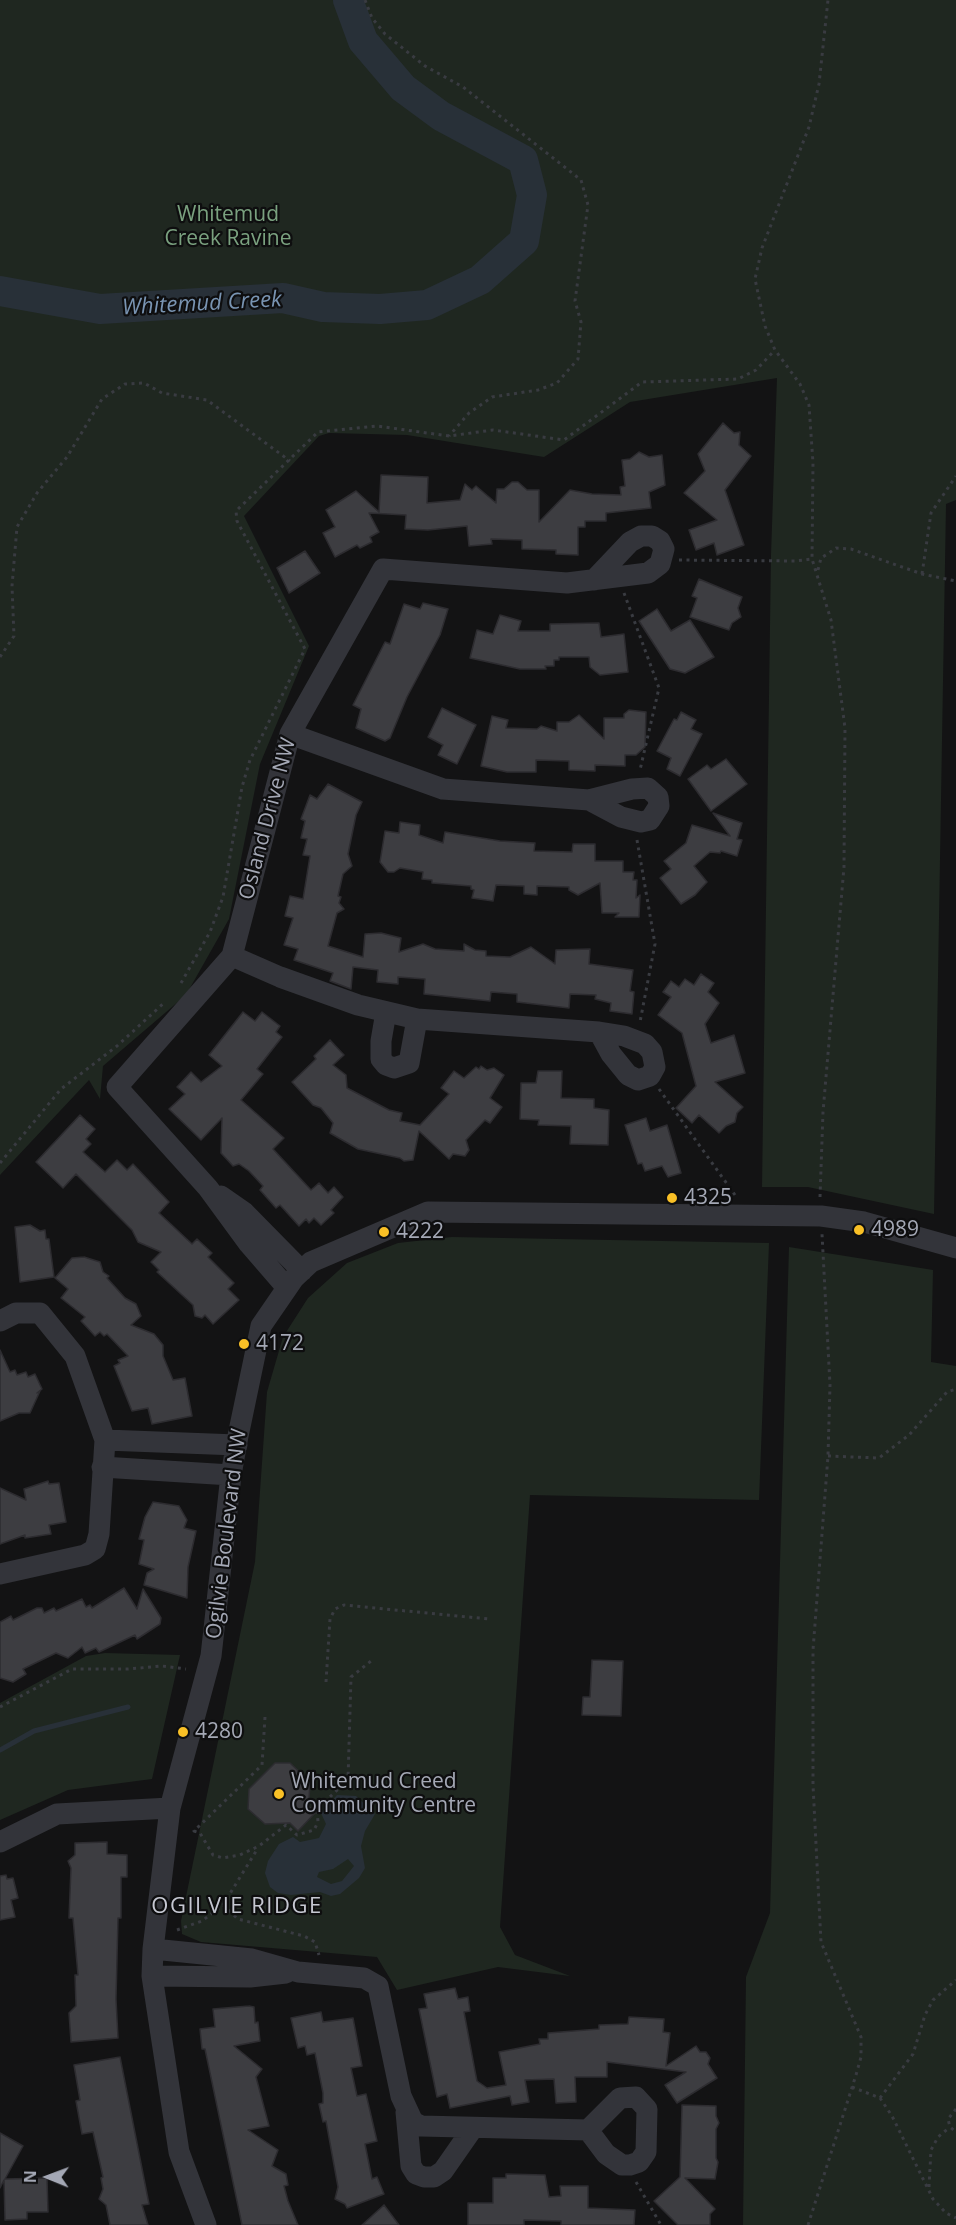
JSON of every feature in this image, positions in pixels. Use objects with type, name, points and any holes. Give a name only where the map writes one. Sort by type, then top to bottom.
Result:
[{"type":"street","name":"Osland Drive NW","points":[[287,1288],[249,1244],[208,1188],[117,1087],[232,956],[290,734],[383,568],[567,583],[594,580]]},
{"type":"street","points":[[290,734],[443,789],[589,800]]},
{"type":"street","points":[[232,956],[280,977],[386,1012],[417,1019],[600,1032]]},
{"type":"street","points":[[386,1012],[381,1041],[381,1059],[386,1065],[394,1068],[409,1063],[417,1019]]},
{"type":"street","name":"Osland Drive NW","points":[[208,1188],[244,1212],[302,1271]]},
{"type":"street","name":"Ogilvie Boulevard NW","points":[[206,2225],[179,2151],[152,1976],[153,1949],[170,1808],[212,1656],[231,1475],[261,1326],[287,1288],[311,1262],[428,1212],[821,1216],[875,1225],[956,1248]]},
{"type":"street","points":[[0,1321],[16,1313],[40,1313],[75,1356],[105,1440],[99,1534],[95,1549],[85,1555],[0,1574]]},
{"type":"street","points":[[105,1440],[237,1445]]},
{"type":"street","points":[[102,1467],[231,1475]]},
{"type":"street","points":[[0,1842],[57,1814],[170,1808]]},
{"type":"street","points":[[153,1949],[252,1959],[298,1972]]},
{"type":"street","points":[[152,1976],[250,1977],[298,1972],[364,1978],[378,1986],[406,2112],[411,2166],[416,2174],[434,2177],[443,2171],[472,2128]]},
{"type":"street","points":[[406,2112],[413,2122],[421,2126],[588,2130],[620,2098],[636,2097],[647,2109],[646,2152],[639,2162],[627,2166],[622,2165],[606,2154],[588,2130]]},
{"type":"path","points":[[365,0],[372,18],[385,34],[425,66],[463,87],[581,180],[588,206],[575,301],[581,322],[578,359],[557,383],[538,390],[492,398],[469,413],[449,436]]},
{"type":"path","points":[[808,2225],[861,2057],[861,2037],[821,1942],[813,1785],[813,1650],[828,1456],[829,1327],[821,1216],[823,1112],[844,867],[845,728],[831,620],[812,559],[813,463],[809,405],[800,384],[775,350],[765,326],[755,279],[762,248],[809,127],[819,84],[828,0]]},
{"type":"path","points":[[0,657],[14,636],[12,586],[17,527],[37,493],[67,457],[102,399],[125,384],[144,383],[162,393],[207,400],[290,461]]},
{"type":"path","points":[[922,574],[931,513],[956,476]]},
{"type":"path","points":[[817,572],[822,558],[836,548],[851,549],[922,574],[956,580]]},
{"type":"path","points":[[673,560],[812,559]]},
{"type":"path","points":[[623,591],[659,688],[638,778]]},
{"type":"path","points":[[637,835],[655,944],[638,1033]]},
{"type":"path","points":[[655,1084],[735,1195]]},
{"type":"path","points":[[828,1456],[879,1458],[890,1452],[948,1392],[956,1389]]},
{"type":"path","points":[[326,1682],[330,1620],[335,1609],[344,1605],[489,1618]]},
{"type":"path","points":[[266,1717],[262,1765],[194,1831],[200,1833],[213,1855],[223,1858],[240,1855],[259,1846],[286,1825],[297,1835],[314,1830],[318,1821],[317,1809],[348,1780],[351,1677],[371,1661]]},
{"type":"path","points":[[0,1707],[72,1669],[128,1669],[162,1666],[186,1669]]},
{"type":"path","points":[[177,1930],[202,1921],[223,1905],[259,1846]]},
{"type":"path","points":[[223,1905],[238,1919],[287,1929],[315,1942],[324,1974]]},
{"type":"path","points":[[880,2098],[913,2055],[927,2010],[956,1980]]},
{"type":"path","points":[[852,2087],[880,2098],[892,2116],[939,2206],[956,2218]]},
{"type":"path","points":[[956,2109],[949,2116],[950,2127],[956,2132]]},
{"type":"path","points":[[929,2190],[928,2169],[931,2150],[938,2138],[950,2127]]},
{"type":"path","points":[[627,2166],[661,2225]]},
{"type":"green space","name":"Whitemud Creek Ravine","points":[[0,0],[956,0],[956,500],[946,504],[934,1214],[808,1187],[762,1187],[771,555],[777,378],[630,402],[544,457],[407,435],[329,433],[319,436],[244,516],[309,646],[260,764],[229,919],[186,995],[103,1066],[100,1099],[89,1080],[0,1175]]},
{"type":"green space","points":[[452,1237],[769,1243],[759,1500],[530,1495],[500,1927],[515,1955],[570,1976],[498,1967],[397,1990],[377,1957],[201,1942],[182,1934],[181,1921],[255,1562],[267,1392],[283,1337],[308,1298],[347,1263],[398,1243]]},
{"type":"green space","points":[[789,1247],[933,1270],[931,1362],[956,1366],[956,2225],[743,2225],[746,1977],[770,1913]]},
{"type":"green space","points":[[105,1653],[180,1655],[152,1779],[68,1790],[0,1820],[0,1703],[86,1656]]},
{"type":"shaded area","points":[[337,1795],[356,1796],[375,1814],[365,1831],[361,1846],[365,1868],[359,1878],[340,1894],[331,1896],[320,1892],[291,1895],[278,1893],[270,1887],[265,1873],[268,1861],[279,1844],[293,1837],[300,1842],[319,1838],[326,1824],[321,1813]],"holes":[[[348,1859],[354,1866],[342,1881],[331,1884],[317,1877],[319,1872],[333,1869]]]},
{"type":"building","points":[[723,423],[734,433],[740,432],[739,445],[751,456],[725,490],[744,545],[717,555],[714,543],[696,550],[689,530],[717,520],[684,493],[705,471],[698,454]]},
{"type":"building","points":[[639,452],[649,457],[662,455],[665,485],[649,492],[651,508],[606,513],[606,521],[585,521],[585,527],[578,527],[578,555],[556,554],[556,550],[522,549],[522,540],[491,539],[492,544],[469,546],[467,526],[428,530],[405,529],[406,515],[369,513],[379,532],[370,537],[372,542],[360,548],[357,545],[335,557],[323,533],[335,527],[326,510],[356,491],[379,512],[381,475],[428,477],[427,503],[460,500],[465,484],[472,490],[476,486],[496,503],[497,489],[504,489],[512,482],[518,482],[527,490],[539,490],[539,522],[570,490],[592,494],[621,495],[620,487],[625,486],[622,460],[630,459]]},
{"type":"building","points":[[305,551],[320,573],[289,593],[277,568]]},
{"type":"building","points":[[699,579],[742,597],[738,608],[741,617],[732,623],[729,630],[690,617],[697,598],[692,596]]},
{"type":"building","points":[[423,603],[448,609],[440,635],[407,697],[390,738],[385,741],[356,728],[361,709],[353,705],[385,642],[390,644],[404,604],[420,609]]},
{"type":"building","points":[[657,609],[671,631],[690,620],[714,657],[685,673],[670,669],[639,621]]},
{"type":"building","points":[[500,615],[521,621],[518,631],[550,631],[550,624],[599,623],[601,637],[624,634],[628,672],[600,675],[590,667],[589,657],[559,657],[559,660],[554,660],[554,666],[545,666],[546,669],[520,669],[470,658],[477,630],[493,634]]},
{"type":"building","points":[[442,708],[476,725],[457,764],[438,755],[443,745],[428,737]]},
{"type":"building","points":[[629,710],[646,712],[645,747],[636,755],[625,755],[625,766],[595,765],[595,771],[569,770],[569,761],[536,760],[536,772],[507,772],[481,766],[492,716],[508,720],[506,728],[537,729],[541,726],[557,731],[557,722],[569,722],[579,715],[604,739],[604,718],[624,718],[624,714]]},
{"type":"building","points":[[681,712],[696,720],[691,729],[702,734],[680,776],[667,769],[671,758],[657,751],[674,719],[677,720]]},
{"type":"building","points":[[726,759],[747,784],[711,811],[688,779],[707,765],[711,769]]},
{"type":"building","points":[[328,784],[362,802],[356,815],[348,854],[352,866],[343,874],[338,896],[341,897],[339,903],[344,909],[337,913],[328,946],[363,957],[365,934],[381,933],[401,938],[399,952],[423,944],[435,949],[464,951],[464,944],[475,950],[486,951],[486,956],[510,957],[531,947],[555,964],[556,950],[590,949],[589,964],[633,970],[630,991],[634,992],[632,1014],[610,1011],[611,1003],[595,999],[596,995],[570,994],[569,1008],[517,1002],[517,994],[491,992],[490,1001],[424,994],[425,979],[398,977],[398,984],[377,982],[378,970],[353,967],[351,989],[330,981],[333,973],[294,960],[298,949],[284,945],[293,918],[285,916],[290,896],[303,899],[310,856],[303,855],[307,839],[301,838],[305,821],[301,819],[310,795],[317,799]]},
{"type":"building","points":[[713,813],[742,823],[737,839],[742,840],[737,856],[721,851],[720,853],[710,852],[694,866],[707,882],[695,895],[681,904],[660,878],[671,869],[664,861],[686,843],[692,825],[730,836]]},
{"type":"building","points":[[400,822],[420,825],[419,835],[443,843],[445,832],[500,841],[535,843],[534,851],[572,852],[573,844],[595,844],[595,861],[623,861],[623,872],[634,872],[633,880],[637,880],[636,898],[640,895],[639,917],[615,917],[619,913],[602,913],[600,883],[578,895],[569,890],[569,887],[537,886],[537,895],[524,894],[524,886],[496,885],[493,901],[472,898],[474,890],[471,886],[432,883],[432,880],[422,879],[423,872],[400,868],[394,872],[388,872],[380,862],[385,831],[399,833]]},
{"type":"building","points":[[701,974],[714,983],[708,992],[719,1003],[705,1024],[711,1043],[734,1035],[745,1073],[715,1082],[743,1107],[737,1113],[735,1122],[726,1126],[719,1133],[699,1115],[692,1123],[676,1108],[696,1086],[682,1033],[658,1015],[671,997],[663,992],[671,981],[679,987],[685,979],[694,985]]},
{"type":"building","points":[[243,1012],[255,1021],[262,1012],[280,1026],[276,1032],[282,1037],[257,1069],[263,1074],[241,1100],[284,1138],[273,1149],[311,1190],[319,1183],[328,1193],[334,1187],[343,1197],[331,1210],[334,1213],[321,1225],[314,1218],[309,1223],[306,1219],[299,1226],[280,1205],[276,1208],[260,1190],[263,1186],[249,1171],[239,1164],[233,1166],[221,1153],[222,1118],[201,1140],[169,1109],[185,1094],[177,1087],[191,1072],[201,1082],[222,1066],[209,1055]]},
{"type":"building","points":[[330,1040],[344,1055],[333,1065],[346,1075],[347,1088],[389,1110],[402,1113],[400,1121],[420,1125],[449,1094],[441,1088],[454,1071],[464,1078],[476,1067],[479,1069],[481,1066],[487,1070],[494,1068],[504,1075],[490,1098],[502,1107],[490,1123],[485,1120],[466,1140],[469,1150],[465,1156],[453,1154],[449,1159],[419,1131],[413,1160],[404,1161],[400,1158],[358,1149],[330,1133],[333,1123],[321,1108],[313,1105],[292,1082],[316,1059],[314,1056]]},
{"type":"building","points":[[538,1071],[562,1071],[561,1098],[594,1099],[594,1108],[609,1110],[608,1145],[570,1144],[571,1126],[538,1125],[539,1120],[520,1119],[521,1083],[536,1083]]},
{"type":"building","points":[[80,1115],[95,1129],[86,1139],[91,1144],[83,1152],[105,1172],[117,1160],[127,1170],[133,1164],[169,1202],[159,1213],[192,1244],[197,1239],[212,1253],[208,1257],[234,1283],[228,1289],[239,1300],[213,1324],[205,1315],[202,1318],[195,1316],[193,1305],[157,1272],[159,1270],[151,1262],[161,1252],[138,1242],[132,1230],[76,1174],[63,1188],[36,1162]]},
{"type":"building","points":[[646,1118],[650,1131],[667,1125],[681,1173],[668,1177],[662,1166],[645,1171],[642,1163],[638,1164],[625,1125]]},
{"type":"building","points":[[30,1225],[40,1231],[45,1230],[46,1239],[49,1239],[54,1277],[20,1282],[15,1227]]},
{"type":"building","points":[[84,1257],[100,1262],[103,1272],[109,1276],[107,1278],[125,1298],[136,1304],[141,1316],[131,1325],[154,1334],[163,1345],[163,1356],[173,1380],[185,1378],[192,1416],[152,1424],[148,1408],[132,1411],[114,1366],[120,1363],[118,1360],[128,1356],[107,1334],[104,1336],[100,1332],[95,1336],[81,1321],[85,1317],[61,1298],[68,1289],[55,1278],[72,1258]]},
{"type":"building","points":[[0,1350],[10,1372],[15,1370],[17,1375],[26,1372],[28,1377],[35,1374],[42,1389],[37,1393],[40,1391],[30,1413],[19,1413],[0,1421]]},
{"type":"building","points":[[48,1481],[49,1484],[59,1483],[66,1522],[49,1525],[51,1534],[25,1538],[25,1535],[0,1544],[0,1488],[26,1500],[24,1489]]},
{"type":"building","points":[[153,1502],[179,1506],[187,1520],[184,1528],[196,1531],[188,1567],[187,1598],[144,1585],[147,1573],[154,1569],[139,1564],[144,1540],[139,1539],[145,1517]]},
{"type":"building","points":[[124,1588],[137,1609],[143,1589],[161,1618],[160,1624],[137,1639],[135,1635],[99,1652],[96,1648],[85,1653],[82,1647],[68,1658],[56,1653],[23,1669],[26,1674],[13,1682],[0,1678],[0,1622],[11,1616],[13,1620],[37,1608],[42,1608],[44,1613],[54,1608],[56,1611],[82,1599],[86,1607],[90,1605],[92,1608]]},
{"type":"building","points":[[592,1660],[623,1661],[621,1716],[582,1715],[583,1697],[590,1697]]},
{"type":"building","name":"Whitemud Creed Community Centre","points":[[275,1763],[290,1763],[310,1782],[309,1800],[306,1803],[315,1813],[298,1831],[290,1823],[265,1824],[248,1809],[249,1789]]},
{"type":"building","points":[[107,1842],[107,1854],[127,1855],[127,1877],[121,1877],[121,1918],[118,1918],[116,1999],[118,2038],[71,2042],[69,2013],[76,2006],[75,1975],[78,1975],[73,1918],[69,1918],[71,1868],[68,1861],[75,1855],[75,1843]]},
{"type":"building","points":[[6,1875],[7,1879],[13,1878],[18,1898],[11,1900],[15,1917],[0,1920],[0,1876]]},
{"type":"building","points":[[455,1988],[458,1999],[468,1997],[470,2011],[464,2012],[477,2081],[487,2088],[506,2085],[499,2052],[540,2044],[539,2039],[548,2039],[548,2033],[599,2029],[599,2025],[628,2024],[629,2017],[664,2019],[663,2032],[670,2033],[666,2066],[696,2046],[700,2052],[706,2052],[710,2058],[708,2064],[717,2078],[677,2103],[665,2085],[686,2072],[607,2062],[607,2077],[575,2077],[576,2102],[556,2103],[554,2079],[525,2080],[529,2102],[512,2105],[510,2096],[450,2108],[447,2094],[437,2097],[419,2009],[427,2008],[424,1994]]},
{"type":"building","points":[[254,2007],[260,2041],[234,2046],[262,2069],[256,2077],[269,2126],[248,2130],[278,2150],[272,2166],[286,2174],[288,2185],[284,2186],[298,2225],[242,2225],[205,2049],[202,2049],[200,2029],[215,2027],[213,2009]]},
{"type":"building","points":[[321,2012],[323,2022],[353,2018],[362,2066],[351,2068],[357,2096],[366,2094],[377,2141],[365,2144],[372,2179],[377,2177],[384,2194],[347,2208],[345,2204],[335,2199],[338,2187],[326,2121],[323,2122],[319,2104],[323,2103],[323,2093],[315,2053],[307,2055],[305,2046],[298,2048],[291,2018]]},
{"type":"building","points":[[120,2057],[149,2204],[142,2205],[148,2225],[110,2225],[106,2205],[99,2199],[103,2189],[101,2178],[103,2177],[93,2132],[82,2134],[76,2101],[80,2100],[74,2065]]},
{"type":"building","points":[[682,2105],[716,2106],[719,2123],[716,2129],[718,2162],[715,2179],[685,2178],[715,2209],[710,2214],[710,2225],[678,2225],[654,2201],[680,2177]]},
{"type":"building","points":[[0,2133],[23,2146],[5,2179],[47,2178],[48,2212],[27,2212],[27,2219],[5,2220],[4,2180],[0,2188]]},
{"type":"building","points":[[506,2174],[545,2175],[549,2197],[561,2196],[560,2186],[588,2186],[588,2208],[635,2210],[634,2225],[561,2225],[561,2221],[524,2220],[524,2225],[468,2225],[468,2203],[493,2203],[493,2178],[506,2178]]},
{"type":"building","points":[[384,2205],[399,2225],[362,2225]]},
{"type":"waterway","name":"Whitemud Creek","points":[[0,291],[100,309],[283,298],[323,307],[380,309],[427,305],[480,280],[524,241],[532,195],[523,160],[441,116],[403,88],[363,41],[348,0]]},
{"type":"waterway","points":[[0,1750],[34,1731],[128,1707]]},
{"type":"place","name":"4325","points":[[672,1198]]},
{"type":"place","name":"4989","points":[[859,1230]]},
{"type":"place","name":"4222","points":[[384,1232]]},
{"type":"place","name":"4172","points":[[244,1344]]},
{"type":"place","name":"4280","points":[[183,1732]]},
{"type":"place","name":"Whitemud Creed Community Centre","points":[[279,1794]]},
{"type":"district","name":"OGILVIE RIDGE","points":[[237,1907]]}]
